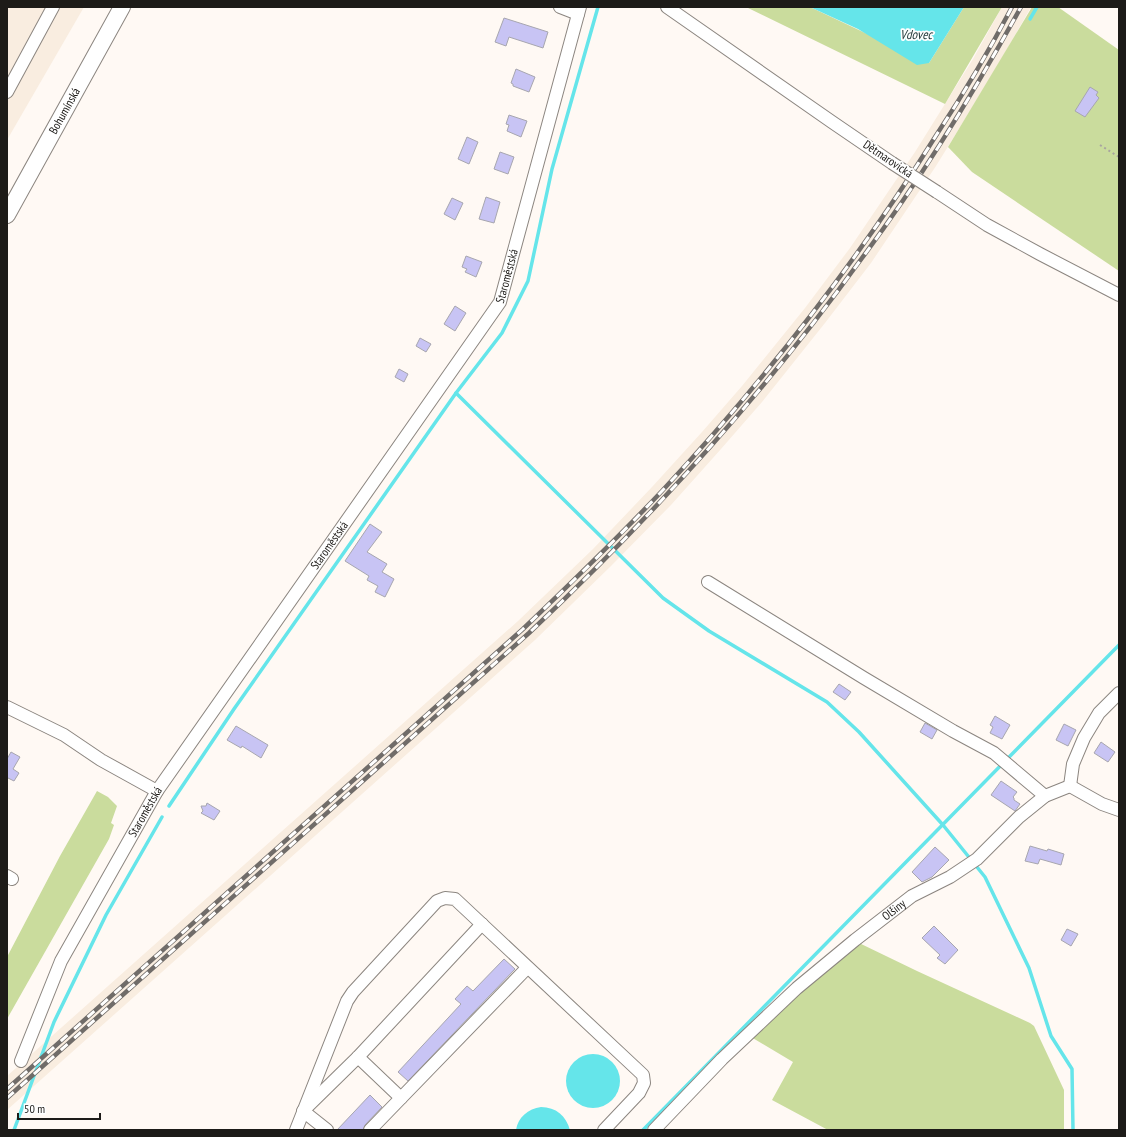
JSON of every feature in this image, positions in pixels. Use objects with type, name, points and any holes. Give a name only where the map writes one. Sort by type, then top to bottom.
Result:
[{"type":"main road","name":"Bohumínská","points":[[7,215],[122,7]]},
{"type":"street","points":[[7,92],[53,7]]},
{"type":"street","points":[[560,7],[579,11]]},
{"type":"street","name":"Dětmarovická","points":[[667,7],[832,122],[937,192],[994,228],[1119,295]]},
{"type":"street","name":"Staroměstská","points":[[21,1061],[61,961],[157,790],[500,302],[579,11]]},
{"type":"street","points":[[708,582],[953,731],[994,753],[1045,796]]},
{"type":"street","points":[[1119,693],[1099,713],[1084,738],[1073,764],[1070,786],[1102,804],[1119,810]]},
{"type":"street","points":[[8,709],[64,735],[101,760],[157,790]]},
{"type":"street","name":"Olšiny","points":[[654,1130],[722,1059],[803,983],[855,940],[912,896],[950,877],[973,862],[1019,817],[1045,796],[1070,786]]},
{"type":"street","points":[[296,1130],[347,1000],[437,901],[445,898],[455,899],[643,1075],[644,1083],[639,1093],[604,1130]]},
{"type":"street","points":[[303,1111],[358,1057],[482,924]]},
{"type":"street","points":[[370,1130],[527,968]]},
{"type":"street","points":[[358,1057],[401,1098]]},
{"type":"street","points":[[303,1111],[327,1130]]},
{"type":"path","points":[[1100,145],[1119,157]]},
{"type":"shaded area","points":[[7,7],[84,7],[7,140]]},
{"type":"shaded area","points":[[1002,7],[1031,7],[994,72],[936,166],[871,263],[825,323],[762,402],[671,505],[535,640],[7,1110],[7,1076],[518,621],[593,549],[702,432],[742,386],[805,308],[850,248],[915,152],[973,59]]},
{"type":"green space","points":[[746,7],[810,7],[929,63],[964,7],[1002,7],[945,104]]},
{"type":"green space","points":[[1032,7],[1058,7],[1119,50],[1119,271],[972,172],[948,147]]},
{"type":"green space","points":[[97,791],[108,797],[117,806],[111,823],[114,825],[109,839],[7,1019],[7,957],[60,856]]},
{"type":"green space","points":[[857,942],[1034,1026],[1064,1090],[1064,1130],[828,1130],[772,1100],[793,1062],[751,1037]]},
{"type":"water","name":"Vdovec","points":[[810,7],[964,7],[929,63],[917,65],[858,29]]},
{"type":"water","points":[[588,1054],[598,1054],[608,1058],[616,1066],[620,1076],[620,1086],[616,1096],[608,1104],[598,1108],[588,1108],[578,1104],[570,1096],[566,1086],[566,1076],[570,1066],[578,1058]]},
{"type":"water","points":[[541,1107],[546,1107],[560,1113],[566,1120],[570,1130],[516,1130],[519,1121],[524,1114]]},
{"type":"building","points":[[504,18],[548,32],[543,48],[509,37],[506,46],[495,42]]},
{"type":"building","points":[[516,69],[535,77],[529,92],[513,86],[511,83]]},
{"type":"building","points":[[1090,87],[1098,92],[1096,95],[1099,98],[1085,117],[1075,111]]},
{"type":"building","points":[[509,115],[527,121],[521,137],[507,131],[509,125],[506,124]]},
{"type":"building","points":[[467,137],[478,142],[469,164],[458,159]]},
{"type":"building","points":[[500,152],[514,157],[508,174],[494,169]]},
{"type":"building","points":[[486,197],[500,202],[494,223],[479,219]]},
{"type":"building","points":[[452,198],[463,203],[455,220],[444,214]]},
{"type":"building","points":[[466,256],[482,262],[476,277],[465,272],[467,269],[462,267]]},
{"type":"building","points":[[455,306],[466,313],[455,331],[444,324]]},
{"type":"building","points":[[420,338],[431,344],[426,352],[416,346]]},
{"type":"building","points":[[399,369],[408,374],[404,382],[395,377]]},
{"type":"building","points":[[370,524],[382,532],[367,552],[387,564],[382,572],[394,579],[385,597],[375,592],[378,586],[367,580],[369,576],[345,561]]},
{"type":"building","points":[[839,684],[851,692],[845,700],[833,692]]},
{"type":"building","points":[[995,716],[1010,725],[1002,739],[990,733],[993,727],[990,725]]},
{"type":"building","points":[[925,723],[937,730],[932,739],[920,732]]},
{"type":"building","points":[[1064,724],[1076,730],[1068,746],[1056,740]]},
{"type":"building","points":[[236,726],[268,745],[261,758],[242,746],[241,748],[227,740]]},
{"type":"building","points":[[1101,742],[1115,752],[1108,762],[1094,753]]},
{"type":"building","points":[[11,752],[20,757],[13,769],[19,773],[14,781],[8,778],[7,779],[7,759]]},
{"type":"building","points":[[1001,781],[1017,792],[1013,797],[1014,800],[1020,804],[1015,811],[991,795]]},
{"type":"building","points":[[207,803],[220,811],[214,820],[201,813],[203,811],[201,806],[206,806]]},
{"type":"building","points":[[1030,846],[1047,851],[1048,849],[1064,854],[1061,865],[1040,859],[1038,864],[1025,861]]},
{"type":"building","points":[[935,847],[949,860],[932,877],[922,882],[912,872]]},
{"type":"building","points":[[934,926],[958,950],[945,964],[937,958],[940,955],[922,938]]},
{"type":"building","points":[[1067,929],[1078,934],[1071,946],[1061,940]]},
{"type":"building","points":[[504,959],[515,969],[408,1081],[398,1072],[461,1004],[455,999],[467,986],[473,991]]},
{"type":"building","points":[[370,1095],[382,1107],[365,1125],[363,1130],[337,1130]]},
{"type":"waterway","points":[[169,806],[234,709],[456,393],[502,333],[528,281],[552,169],[598,7]]},
{"type":"waterway","points":[[1030,19],[1037,7]]},
{"type":"waterway","points":[[456,393],[663,598],[709,631],[827,702],[859,732],[943,825],[985,877],[1029,968],[1051,1036],[1072,1069],[1073,1130]]},
{"type":"waterway","points":[[643,1130],[1119,645]]},
{"type":"waterway","points":[[14,1130],[54,1022],[106,915],[162,817]]},
{"type":"railway","points":[[7,1089],[523,629],[611,544],[662,491],[737,407],[842,274],[875,228],[947,119],[985,56],[1012,7]]},
{"type":"railway","points":[[7,1098],[529,633],[619,545],[662,500],[746,406],[786,358],[884,228],[946,136],[1021,7]]}]
